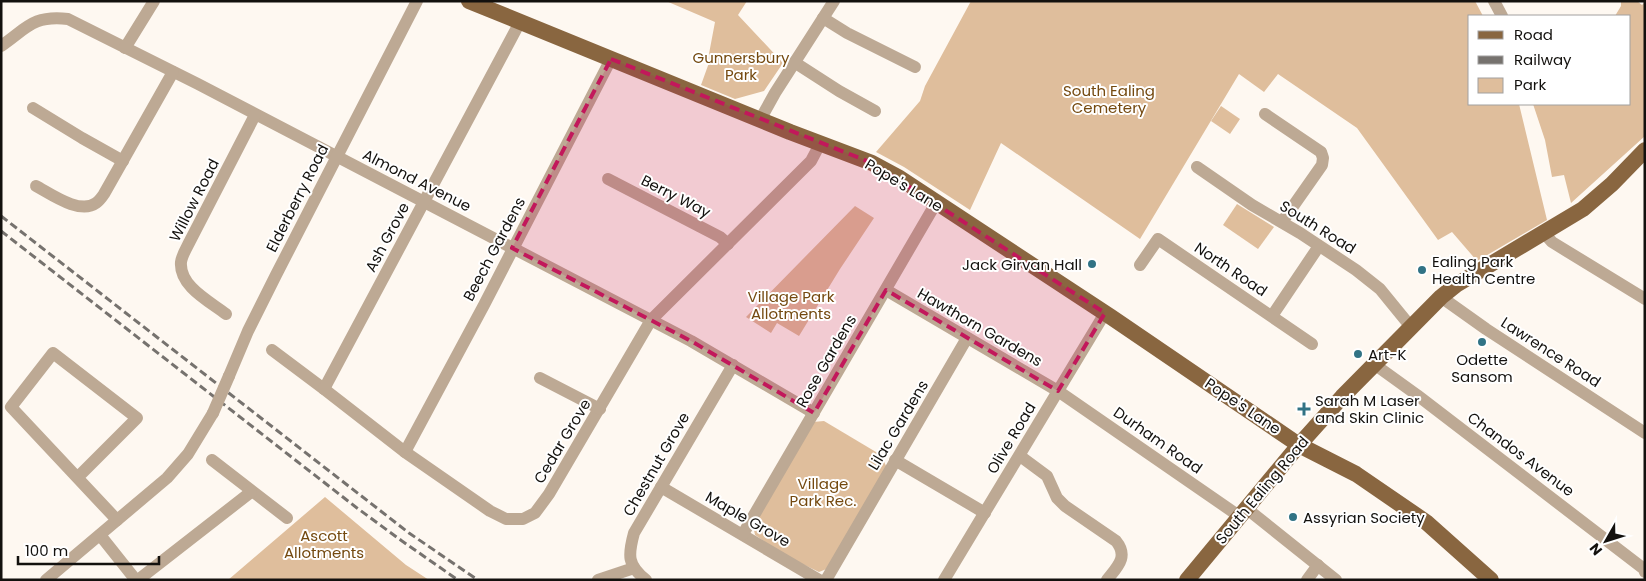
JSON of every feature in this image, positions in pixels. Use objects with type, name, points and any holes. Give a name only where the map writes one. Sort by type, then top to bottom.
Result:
[{"type":"main road","name":"Pope's Lane","points":[[469,1],[760,120],[872,163],[898,177],[1105,313],[1300,445],[1353,472],[1426,522],[1491,580]]},
{"type":"main road","name":"South Ealing Road","points":[[1188,580],[1300,445],[1374,364],[1441,297],[1456,285],[1583,209],[1643,156]]},
{"type":"street","points":[[125,48],[154,1]]},
{"type":"street","name":"Elderberry Road","points":[[48,579],[150,493],[178,467],[195,443],[213,414],[248,331],[417,1]]},
{"type":"street","points":[[760,120],[774,93],[834,1]]},
{"type":"street","points":[[1494,1],[1501,15]]},
{"type":"street","name":"Almond Avenue","points":[[1,46],[33,22],[53,17],[68,19],[651,320],[733,365],[814,413]]},
{"type":"street","points":[[823,18],[915,67]]},
{"type":"street","name":"Ash Grove","points":[[324,388],[520,22]]},
{"type":"street","name":"Beech Gardens","points":[[405,452],[611,59]]},
{"type":"street","points":[[794,62],[838,91],[875,111]]},
{"type":"street","points":[[36,186],[76,207],[87,207],[95,204],[104,194],[173,72]]},
{"type":"street","points":[[33,108],[123,161]]},
{"type":"street","points":[[1265,114],[1320,152],[1323,158],[1322,164],[1282,222]]},
{"type":"street","name":"Willow Road","points":[[226,314],[192,288],[183,276],[181,262],[190,240],[255,115]]},
{"type":"street","name":"Cedar Grove","points":[[272,350],[405,452],[490,511],[506,519],[524,519],[535,513],[550,494],[651,320],[811,161],[820,144]]},
{"type":"street","name":"South Road","points":[[1197,167],[1252,205],[1319,246],[1380,289],[1411,327]]},
{"type":"street","name":"Berry Way","points":[[608,179],[720,237],[728,244]]},
{"type":"street","name":"Rose Gardens","points":[[743,534],[936,203]]},
{"type":"street","points":[[1544,233],[1552,242],[1645,299]]},
{"type":"street","name":"North Road","points":[[1140,265],[1158,239],[1312,344]]},
{"type":"street","points":[[1272,316],[1319,246]]},
{"type":"street","name":"Hawthorn Gardens","points":[[886,290],[1058,391]]},
{"type":"street","name":"Lawrence Road","points":[[1441,297],[1486,329],[1645,433]]},
{"type":"street","name":"Olive Road","points":[[944,580],[1105,313]]},
{"type":"street","name":"Lilac Gardens","points":[[826,580],[967,338]]},
{"type":"street","points":[[78,477],[138,418],[53,353],[11,407],[117,520]]},
{"type":"street","name":"Chandos Avenue","points":[[1374,364],[1644,569],[1645,572]]},
{"type":"street","name":"Chestnut Grove","points":[[634,568],[629,552],[634,534],[733,365]]},
{"type":"street","points":[[540,378],[600,409]]},
{"type":"street","name":"Durham Road","points":[[1058,391],[1243,512],[1336,580]]},
{"type":"street","points":[[1020,456],[1047,476],[1057,498],[1065,506],[1122,547],[1122,559],[1107,580]]},
{"type":"street","points":[[212,460],[287,518]]},
{"type":"street","points":[[896,460],[985,513]]},
{"type":"street","name":"Maple Grove","points":[[661,487],[818,580]]},
{"type":"street","points":[[100,535],[135,579],[138,580],[251,492]]},
{"type":"street","points":[[1307,580],[1318,565]]},
{"type":"street","points":[[598,580],[634,568],[646,580]]},
{"type":"highlighted area","points":[[611,59],[872,163],[1105,313],[1058,391],[886,290],[814,413],[691,341],[512,248]]},
{"type":"green space","name":"Gunnersbury Park","points":[[666,1],[747,1],[738,15],[783,63],[764,91],[735,99],[701,85],[710,60],[708,59],[715,22]]},
{"type":"green space","name":"South Ealing Cemetery","points":[[971,1],[1475,1],[1482,15],[1468,15],[1468,105],[1519,105],[1547,220],[1477,261],[1452,232],[1438,240],[1357,128],[1278,74],[1264,92],[1239,74],[1140,239],[1001,143],[970,210],[904,167],[876,152],[920,101],[925,86]]},
{"type":"green space","points":[[1621,1],[1637,1],[1642,5],[1645,2],[1645,136],[1571,203],[1564,175],[1552,177],[1545,140],[1533,105],[1631,105],[1631,15],[1616,15],[1621,6]]},
{"type":"green space","points":[[1221,106],[1240,119],[1230,134],[1211,121]]},
{"type":"green space","points":[[1237,204],[1274,227],[1258,249],[1223,225]]},
{"type":"green space","name":"Village Park Allotments","points":[[855,206],[874,218],[799,336],[777,323],[771,333],[746,317]]},
{"type":"green space","name":"Village Park Rec.","points":[[824,421],[881,455],[887,468],[829,568],[819,572],[784,555],[755,535],[753,525],[813,422]]},
{"type":"green space","name":"Ascott Allotments","points":[[325,497],[406,565],[429,580],[228,580]]},
{"type":"railway","points":[[1,216],[409,533],[478,580]]},
{"type":"railway","points":[[1,231],[357,508],[458,580]]},
{"type":"place","name":"Jack Girvan Hall","points":[[1092,264]]},
{"type":"place","name":"Ealing Park Health Centre","points":[[1422,270]]},
{"type":"place","name":"Odette Sansom","points":[[1482,342]]},
{"type":"place","name":"Art-K","points":[[1358,354]]},
{"type":"place","name":"Sarah M Laser and Skin Clinic","points":[[1304,409]]},
{"type":"place","name":"Assyrian Society","points":[[1293,517]]}]
